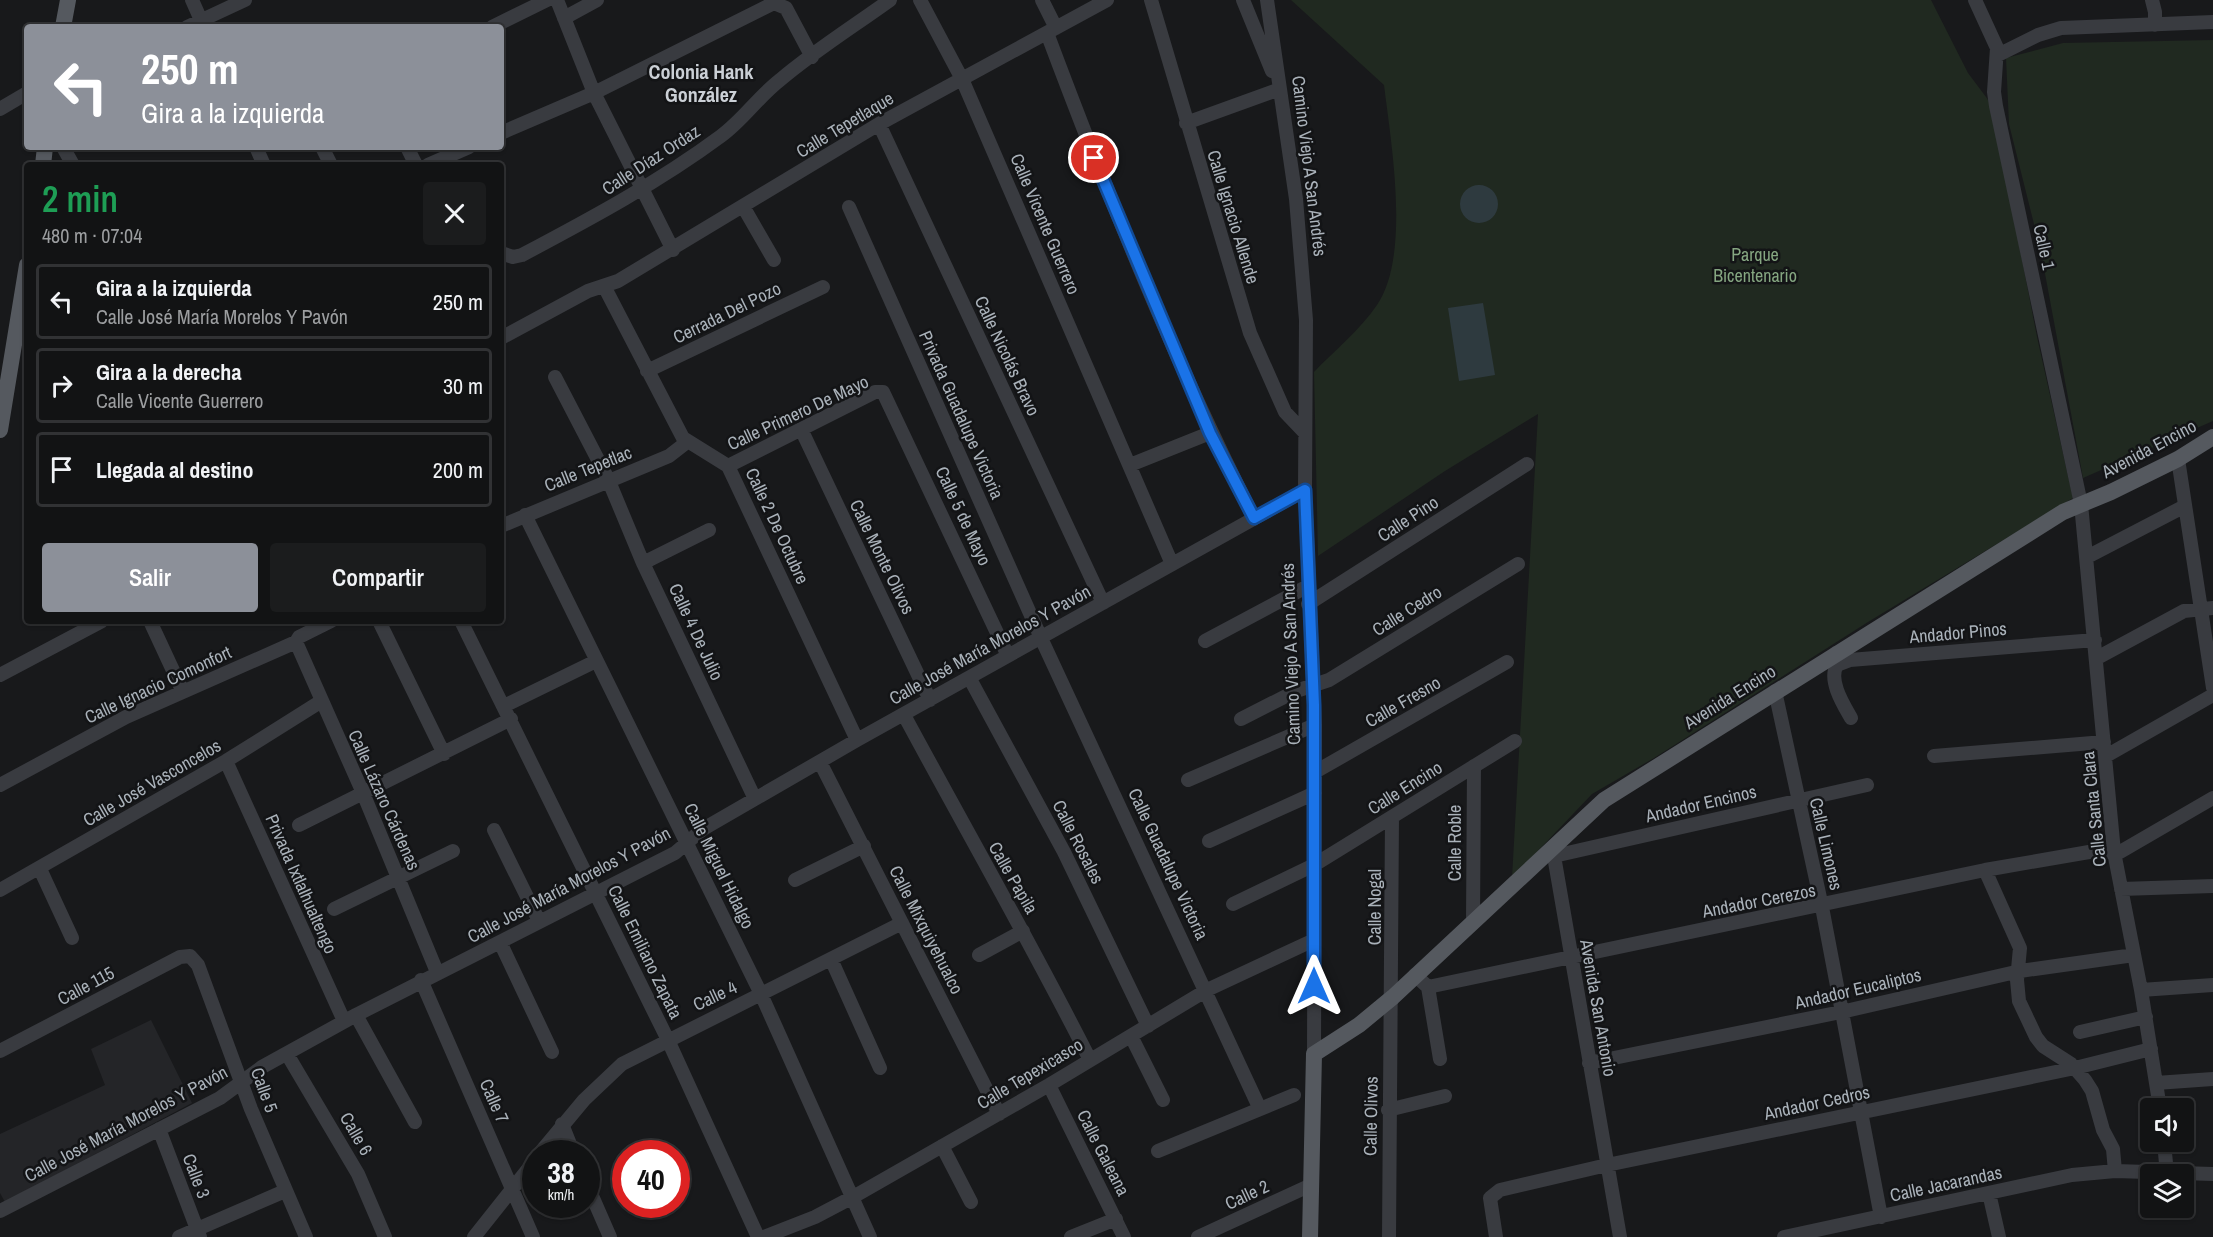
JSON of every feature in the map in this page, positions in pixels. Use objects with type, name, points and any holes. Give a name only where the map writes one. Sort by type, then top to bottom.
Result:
[{"type":"main road","points":[[64,24],[68,0]]},
{"type":"main road","points":[[0,430],[24,283]]},
{"type":"main road","name":"Avenida Encino","points":[[1314,1054],[1359,1025],[1393,997],[1473,921],[1553,851],[1604,800],[1775,691],[1837,659],[2063,512],[2178,459],[2213,437]]},
{"type":"main road","name":"Camino Viejo A San Andrés","points":[[1310,1237],[1314,1054]]},
{"type":"street","points":[[192,0],[202,24],[245,0]]},
{"type":"street","points":[[498,24],[547,0]]},
{"type":"street","points":[[557,0],[594,93],[673,250]]},
{"type":"street","points":[[564,18],[597,0]]},
{"type":"street","name":"Calle Díaz Ordaz","points":[[504,254],[513,257],[522,255],[641,189],[737,124],[764,93],[890,0]]},
{"type":"street","name":"Calle Vicente Guerrero","points":[[920,0],[962,79],[1172,564]]},
{"type":"street","points":[[1042,0],[1110,200],[1210,433],[1254,518]]},
{"type":"street","name":"Calle Tepetlaque","points":[[504,336],[588,291],[618,281],[744,208],[879,124],[1107,0]]},
{"type":"street","name":"Calle Ignacio Allende","points":[[1151,0],[1250,333],[1285,412],[1305,433]]},
{"type":"street","points":[[1186,123],[1280,89],[1243,0]]},
{"type":"street","name":"Camino Viejo A San Andrés","points":[[1267,0],[1303,260],[1305,490],[1308,604],[1315,725],[1314,1054]]},
{"type":"street","name":"Calle 1","points":[[1975,0],[1995,41],[1998,55],[1994,92],[1996,106],[2081,504]]},
{"type":"street","points":[[2152,0],[2155,26]]},
{"type":"street","points":[[504,132],[594,93],[774,3],[786,8],[812,57]]},
{"type":"street","points":[[1998,55],[2037,35],[2061,28],[2213,22]]},
{"type":"street","points":[[0,109],[24,95]]},
{"type":"street","name":"Calle Nicolás Bravo","points":[[879,124],[1103,603]]},
{"type":"street","points":[[435,162],[462,150]]},
{"type":"street","name":"Privada Guadalupe Victoria","points":[[849,207],[1041,638]]},
{"type":"street","points":[[744,208],[774,260]]},
{"type":"street","points":[[604,286],[647,371],[687,442]]},
{"type":"street","name":"Cerrada Del Pozo","points":[[647,371],[823,287]]},
{"type":"street","name":"Calle 4 De Julio","points":[[555,377],[608,479],[643,562],[755,799]]},
{"type":"street","name":"Calle Primero De Mayo","points":[[729,466],[875,392],[883,392]]},
{"type":"street","name":"Calle 5 de Mayo","points":[[883,392],[1008,656]]},
{"type":"street","name":"Calle Monte Olivos","points":[[801,429],[930,700]]},
{"type":"street","points":[[1130,465],[1210,433]]},
{"type":"street","name":"Calle 2 De Octubre","points":[[687,442],[716,456],[729,466],[857,740]]},
{"type":"street","name":"Calle Tepetlac","points":[[504,525],[608,479],[669,456],[687,442]]},
{"type":"street","points":[[2178,459],[2185,506],[2207,609],[2213,688]]},
{"type":"street","name":"Calle Pino","points":[[1308,604],[1527,464]]},
{"type":"street","name":"Calle José María Morelos Y Pavón","points":[[0,1211],[220,1098],[262,1067],[421,980],[675,853],[702,829],[1305,490]]},
{"type":"street","name":"Calle Santa Clara","points":[[2081,504],[2114,852],[2146,1017],[2158,1098]]},
{"type":"street","points":[[2087,557],[2185,506]]},
{"type":"street","name":"Calle Miguel Hidalgo","points":[[525,515],[761,994],[870,1237]]},
{"type":"street","points":[[643,562],[709,530]]},
{"type":"street","name":"Calle Cedro","points":[[1241,719],[1314,685],[1329,681],[1518,564]]},
{"type":"street","points":[[1205,641],[1308,586]]},
{"type":"street","points":[[2097,658],[2184,610],[2207,609]]},
{"type":"street","points":[[0,675],[96,624]]},
{"type":"street","points":[[151,624],[183,692]]},
{"type":"street","name":"Calle Ignacio Comonfort","points":[[0,783],[126,717],[296,642],[299,637],[325,624]]},
{"type":"street","points":[[380,624],[444,754]]},
{"type":"street","name":"Calle Emiliano Zapata","points":[[463,624],[667,1038],[758,1237]]},
{"type":"street","name":"Calle Guadalupe Victoria","points":[[1041,638],[1207,990],[1259,1107]]},
{"type":"street","name":"Andador Pinos","points":[[1837,659],[1850,660],[2095,640]]},
{"type":"street","name":"Calle Lázaro Cárdenas","points":[[296,642],[320,702],[363,793],[437,972]]},
{"type":"street","points":[[1837,659],[1833,673],[1834,681],[1851,718]]},
{"type":"street","points":[[504,706],[596,661]]},
{"type":"street","name":"Calle Fresno","points":[[1315,772],[1507,662]]},
{"type":"street","name":"Calle Rosales","points":[[970,679],[1064,852],[1148,1026]]},
{"type":"street","name":"Calle Limones","points":[[1775,691],[1822,907],[1881,1217]]},
{"type":"street","points":[[2106,756],[2213,695]]},
{"type":"street","name":"Calle José Vasconcelos","points":[[0,890],[226,761],[320,702]]},
{"type":"street","name":"Calle Papila","points":[[904,715],[1090,1060]]},
{"type":"street","points":[[299,825],[511,719]]},
{"type":"street","points":[[1188,780],[1315,725]]},
{"type":"street","name":"Calle Encino","points":[[1233,904],[1314,865],[1515,741]]},
{"type":"street","points":[[1934,756],[2104,742]]},
{"type":"street","name":"Privada Ixtlalhualtengo","points":[[226,761],[350,1018],[414,1122]]},
{"type":"street","name":"Calle Mixquiyehualco","points":[[820,762],[999,1114]]},
{"type":"street","name":"Calle Roble","points":[[1473,921],[1474,766]]},
{"type":"street","name":"Andador Encinos","points":[[1553,851],[1867,785]]},
{"type":"street","points":[[1209,841],[1315,793]]},
{"type":"street","points":[[2114,852],[2126,850],[2213,798]]},
{"type":"street","name":"Calle Nogal","points":[[1392,817],[1393,997]]},
{"type":"street","points":[[494,830],[539,921]]},
{"type":"street","points":[[795,880],[864,846]]},
{"type":"street","points":[[334,909],[453,851]]},
{"type":"street","name":"Avenida San Antonio","points":[[1553,851],[1620,1237]]},
{"type":"street","name":"Andador Cerezos","points":[[1428,987],[1822,907],[1985,870],[2089,852],[2114,852]]},
{"type":"street","points":[[40,869],[72,938]]},
{"type":"street","points":[[1985,870],[2020,948],[2017,991],[2036,1037],[2051,1053],[2075,1068],[2092,1091],[2103,1130],[2113,1149],[2115,1171]]},
{"type":"street","points":[[2121,889],[2213,886]]},
{"type":"street","name":"Calle 4","points":[[550,1140],[562,1124],[622,1064],[667,1038],[902,923]]},
{"type":"street","points":[[979,955],[1023,932]]},
{"type":"street","name":"Calle Tepexicasco","points":[[764,1237],[815,1217],[853,1197],[1049,1085],[1207,990],[1314,940]]},
{"type":"street","points":[[500,942],[552,1052]]},
{"type":"street","name":"Andador Eucaliptos","points":[[1589,1064],[1841,1012],[2020,971],[2134,955]]},
{"type":"street","name":"Calle 115","points":[[0,1052],[180,957],[190,956]]},
{"type":"street","name":"Calle 5","points":[[190,956],[198,965],[285,1191],[306,1237]]},
{"type":"street","points":[[831,959],[880,1068]]},
{"type":"street","points":[[1415,975],[1428,987],[1440,1059]]},
{"type":"street","name":"Calle 7","points":[[421,980],[533,1237]]},
{"type":"street","points":[[2141,990],[2213,985]]},
{"type":"street","name":"Calle Olivos","points":[[1389,1237],[1388,1110],[1393,997]]},
{"type":"street","points":[[2080,1032],[2146,1017]]},
{"type":"street","points":[[1131,1036],[1162,1100]]},
{"type":"street","name":"Andador Cedros","points":[[1496,1237],[1490,1202],[1491,1195],[1500,1190],[1606,1165],[2075,1068],[2151,1049]]},
{"type":"street","name":"Calle 6","points":[[287,1054],[354,1166],[385,1237]]},
{"type":"street","points":[[2156,1083],[2213,1079]]},
{"type":"street","name":"Calle Galeana","points":[[1049,1085],[1124,1237]]},
{"type":"street","points":[[1158,1151],[1259,1107],[1294,1095]]},
{"type":"street","points":[[1388,1110],[1445,1096]]},
{"type":"street","points":[[562,1124],[568,1140]]},
{"type":"street","name":"Calle 3","points":[[159,1129],[199,1233]]},
{"type":"street","points":[[942,1146],[971,1202]]},
{"type":"street","name":"Calle Jacarandas","points":[[1784,1237],[2072,1175],[2115,1171],[2140,1172]]},
{"type":"street","name":"Calle Jacarandas","points":[[2194,1174],[2213,1174]]},
{"type":"street","points":[[474,1237],[522,1177]]},
{"type":"street","name":"Calle 2","points":[[1198,1237],[1311,1185]]},
{"type":"street","points":[[179,1237],[199,1233],[285,1191]]},
{"type":"street","points":[[1989,1193],[1999,1237]]},
{"type":"street","points":[[600,1214],[610,1237]]},
{"type":"street","points":[[1071,1237],[1116,1218]]},
{"type":"shaded area","points":[[1479,185],[1493,190],[1498,204],[1493,218],[1479,223],[1465,218],[1460,204],[1465,190]]},
{"type":"shaded area","points":[[1483,303],[1495,375],[1459,381],[1448,308]]},
{"type":"shaded area","points":[[151,1020],[192,1103],[5,1202],[0,1193],[0,1134],[105,1085],[91,1049]]},
{"type":"green space","name":"Parque Bicentenario","points":[[1291,0],[1931,0],[1968,73],[1992,105],[2037,337],[2073,498],[1868,622],[1654,758],[1592,794],[1512,878],[1538,414],[1445,471],[1318,556],[1314,372],[1370,314],[1387,284],[1393,258],[1396,198],[1384,85]]},
{"type":"green space","points":[[2213,40],[2213,421],[2083,478],[2041,252],[2009,124],[2006,58],[2063,43]]},
{"type":"district","name":"Colonia Hank González","points":[[701,84]]},
{"type":"route","points":[[1094,158],[1210,433],[1254,518],[1305,490],[1308,604],[1314,685],[1314,986]]}]
